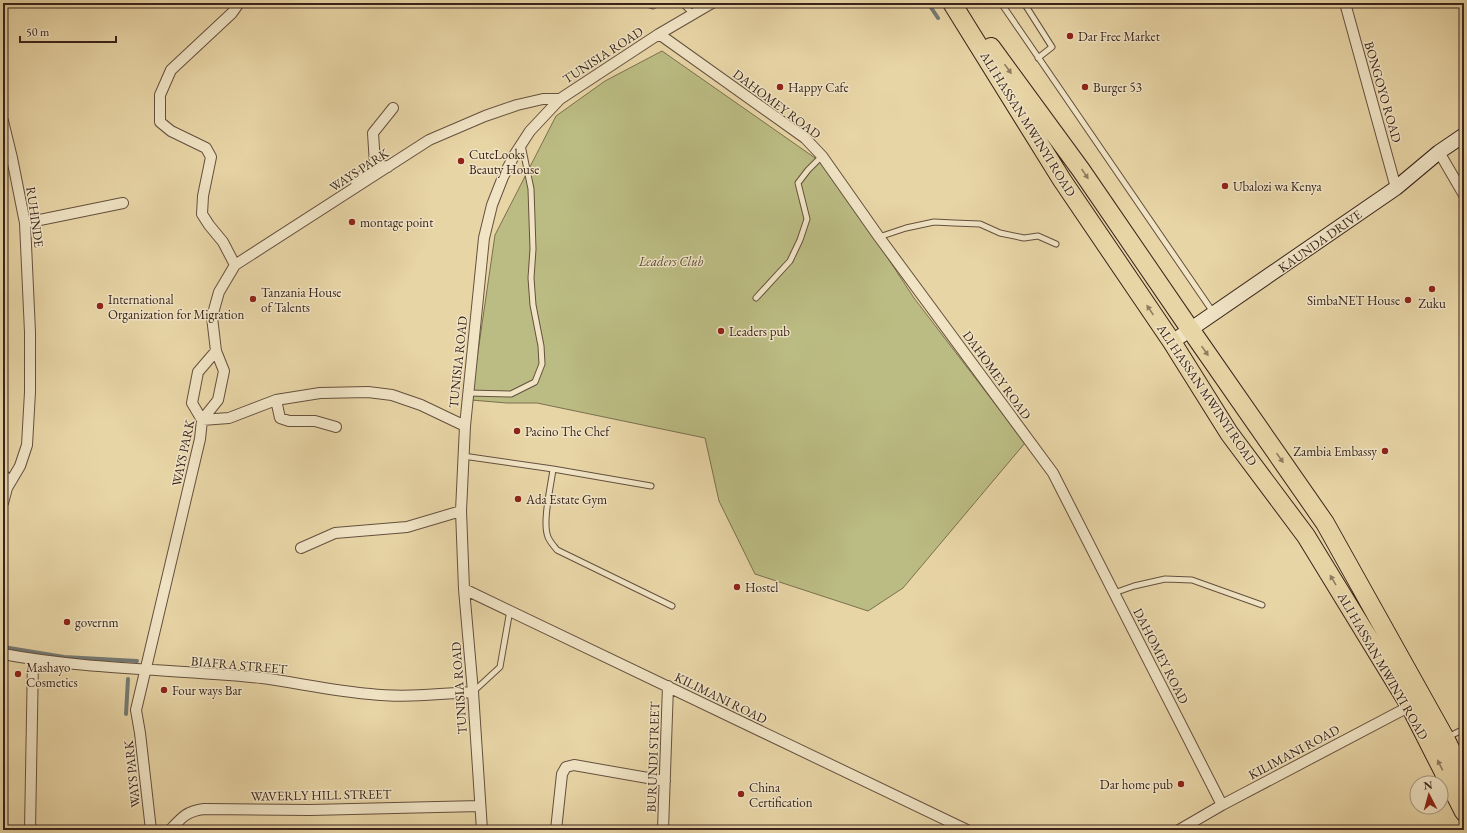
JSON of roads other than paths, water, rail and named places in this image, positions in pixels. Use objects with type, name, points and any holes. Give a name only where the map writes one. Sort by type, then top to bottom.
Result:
[{"type":"highway","name":"ALI HASSAN MWINYI ROAD","points":[[952,3],[1062,180],[1172,342],[1229,433],[1306,536],[1416,703],[1445,738],[1464,776]]},
{"type":"highway","name":"ALI HASSAN MWINYI ROAD","points":[[962,3],[971,19],[1082,170],[1203,321],[1325,523],[1416,703],[1464,812]]},
{"type":"street","points":[[235,265],[223,242],[202,214],[203,196],[211,157],[206,148],[171,131],[160,122],[160,95],[171,70],[232,13],[239,3]]},
{"type":"street","name":"TUNISIA ROAD","points":[[482,830],[473,692],[464,588],[461,511],[463,456],[468,393],[484,238],[492,205],[503,177],[521,144],[530,131],[560,100],[660,34],[712,3]]},
{"type":"street","name":"BONGOYO ROAD","points":[[1345,3],[1396,188]]},
{"type":"street","name":"DAHOMEY ROAD","points":[[660,34],[805,138],[822,156],[879,238],[1053,473],[1222,805]]},
{"type":"street","name":"WAYS PARK","points":[[151,830],[136,710],[171,568],[200,439],[202,420],[218,400],[224,371],[216,351],[212,317],[219,292],[235,265],[429,140],[485,116],[518,105],[543,99],[560,100]]},
{"type":"street","points":[[375,164],[373,133],[393,108]]},
{"type":"street","name":"RUHINDE","points":[[3,121],[25,223],[30,332],[30,392],[27,445],[20,466],[7,488],[3,503]]},
{"type":"street","name":"KAUNDA DRIVE","points":[[1172,342],[1396,188],[1439,152],[1464,135]]},
{"type":"street","points":[[1439,152],[1464,195]]},
{"type":"street","points":[[375,164],[388,167]]},
{"type":"street","points":[[338,199],[375,164]]},
{"type":"street","points":[[25,223],[123,203]]},
{"type":"street","points":[[216,351],[198,372],[192,403],[202,420],[228,418],[276,400],[320,393],[368,392],[392,395],[465,426]]},
{"type":"street","points":[[276,400],[280,418],[289,420],[315,421],[336,427]]},
{"type":"street","points":[[3,474],[7,480],[12,480]]},
{"type":"street","points":[[301,548],[335,533],[407,527],[461,511]]},
{"type":"street","name":"KILIMANI ROAD","points":[[464,588],[762,733],[967,830]]},
{"type":"street","name":"BIAFRA STREET","points":[[3,654],[33,660],[262,678],[371,695],[418,696],[473,692]]},
{"type":"street","points":[[30,830],[33,660]]},
{"type":"street","name":"BURUNDI STREET","points":[[663,830],[668,686]]},
{"type":"street","name":"KILIMANI ROAD","points":[[1179,830],[1222,805],[1416,703]]},
{"type":"street","points":[[556,830],[562,774],[566,767],[574,765],[665,781]]},
{"type":"street","name":"WAVERLY HILL STREET","points":[[170,830],[182,817],[193,810],[204,808],[310,810],[480,806]]},
{"type":"lane","points":[[644,3],[653,6],[656,3]]},
{"type":"lane","points":[[682,3],[693,14]]},
{"type":"lane","points":[[1001,3],[1038,58],[1203,321]]},
{"type":"lane","points":[[1024,3],[1052,47],[1038,58]]},
{"type":"lane","points":[[468,393],[511,394],[534,382],[542,364],[541,346],[533,305],[531,278],[533,236],[531,189],[521,144]]},
{"type":"lane","points":[[756,298],[790,261],[800,240],[807,219],[798,183],[822,156]]},
{"type":"lane","points":[[879,238],[906,228],[934,222],[980,224],[1000,233],[1024,238],[1038,236],[1056,244]]},
{"type":"lane","points":[[463,456],[553,469],[651,486]]},
{"type":"lane","points":[[553,469],[546,528],[548,537],[557,550],[672,606]]},
{"type":"lane","points":[[1114,593],[1134,586],[1165,579],[1192,580],[1262,604]]},
{"type":"lane","points":[[473,692],[500,667],[510,610]]},
{"type":"lane","points":[[1445,738],[1464,729]]},
{"type":"waterway","points":[[928,3],[938,18]]},
{"type":"waterway","points":[[3,647],[64,657],[137,661]]},
{"type":"waterway","points":[[126,714],[128,679]]},
{"type":"place","name":"Dar Free Market","points":[[1070,36]]},
{"type":"place","name":"Happy Cafe","points":[[780,87]]},
{"type":"place","name":"Burger 53","points":[[1085,87]]},
{"type":"place","name":"CuteLooks Beauty House","points":[[461,161]]},
{"type":"place","name":"Ubalozi wa Kenya","points":[[1225,186]]},
{"type":"place","name":"montage point","points":[[352,222]]},
{"type":"place","name":"Zuku","points":[[1432,289]]},
{"type":"place","name":"Tanzania House of Talents","points":[[253,299]]},
{"type":"place","name":"SimbaNET House","points":[[1408,300]]},
{"type":"place","name":"International Organization for Migration","points":[[100,306]]},
{"type":"place","name":"Leaders pub","points":[[721,331]]},
{"type":"place","name":"Pacino The Chef","points":[[517,431]]},
{"type":"place","name":"Zambia Embassy","points":[[1385,451]]},
{"type":"place","name":"Ada Estate Gym","points":[[518,499]]},
{"type":"place","name":"Hostel","points":[[737,587]]},
{"type":"place","name":"governm","points":[[67,622]]},
{"type":"place","name":"Mashayo Cosmetics","points":[[18,674]]},
{"type":"place","name":"Four ways Bar","points":[[164,690]]},
{"type":"place","name":"Dar home pub","points":[[1181,784]]},
{"type":"place","name":"China Certification","points":[[741,794]]},
{"type":"park label","name":"Leaders Club","points":[[671,261]]}]
